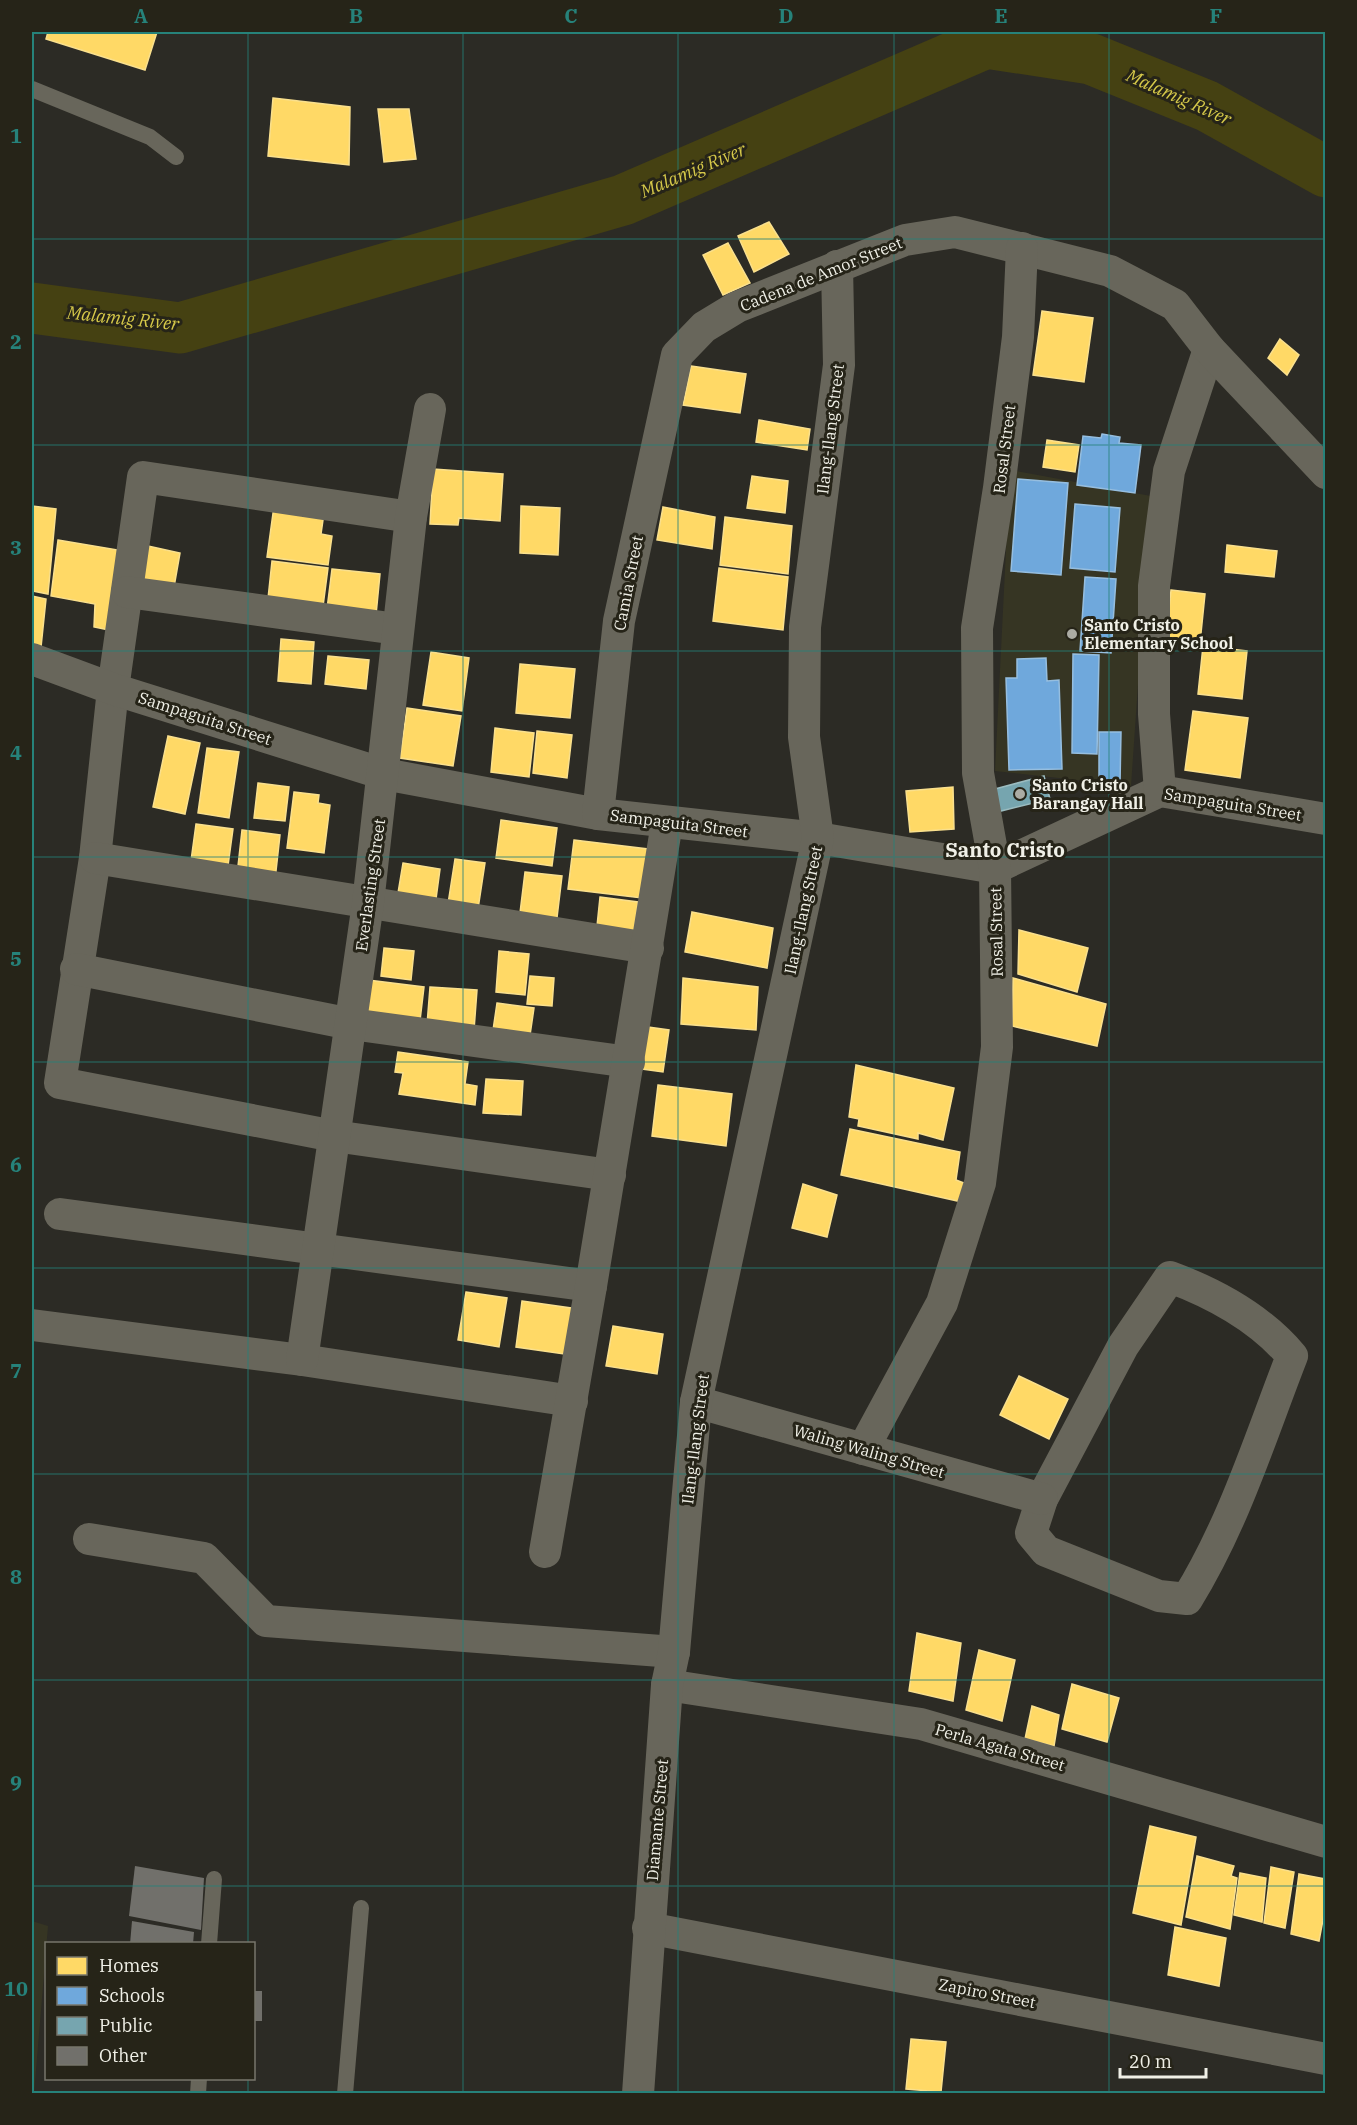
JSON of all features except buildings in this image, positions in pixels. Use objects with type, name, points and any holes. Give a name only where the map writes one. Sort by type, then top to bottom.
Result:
[{"type":"street","name":"Cadena de Amor Street","points":[[677,355],[704,327],[737,307],[905,240],[955,232],[1110,271],[1175,305],[1209,349],[1326,473]]},
{"type":"street","name":"Rosal Street","points":[[863,1449],[942,1303],[980,1183],[997,1047],[995,868],[978,773],[977,628],[999,488],[1018,337],[1022,248]]},
{"type":"street","name":"Ilang-Ilang Street","points":[[683,1548],[696,1402],[819,838],[804,736],[805,627],[839,365],[837,266]]},
{"type":"street","points":[[1160,791],[1154,714],[1154,586],[1169,471],[1209,349]]},
{"type":"street","name":"Camia Street","points":[[598,814],[619,621],[677,355]]},
{"type":"street","name":"Everlasting Street","points":[[302,1360],[368,903],[411,517],[430,409]]},
{"type":"street","points":[[411,517],[143,477],[113,689],[95,858],[60,1083],[334,1136],[610,1175]]},
{"type":"street","points":[[127,591],[397,629]]},
{"type":"street","name":"Sampaguita Street","points":[[32,659],[113,689],[384,774],[598,814],[819,838],[995,868],[1160,791],[1326,819]]},
{"type":"street","points":[[545,1552],[629,1062],[667,823]]},
{"type":"street","points":[[95,858],[648,948]]},
{"type":"street","points":[[76,969],[351,1024],[629,1062]]},
{"type":"street","points":[[60,1214],[591,1286]]},
{"type":"street","points":[[1170,1277],[1206,1290],[1272,1332],[1292,1356],[1256,1458],[1205,1570],[1187,1599],[1160,1596],[1046,1551],[1031,1533],[1042,1499],[1123,1346],[1150,1303],[1170,1277]]},
{"type":"street","points":[[32,1325],[302,1360],[572,1401]]},
{"type":"street","name":"Waling Waling Street","points":[[696,1402],[1042,1499]]},
{"type":"street","points":[[89,1539],[204,1558],[266,1621],[674,1652]]},
{"type":"street","name":"Diamante Street","points":[[638,2094],[667,1685],[674,1652],[683,1548]]},
{"type":"street","name":"Perla Agata Street","points":[[667,1685],[921,1724],[1326,1842]]},
{"type":"street","name":"Zapiro Street","points":[[648,1928],[1326,2059]]},
{"type":"lane","points":[[32,89],[150,137],[176,157]]},
{"type":"lane","points":[[209,1942],[214,1880]]},
{"type":"lane","points":[[345,2094],[361,1908]]},
{"type":"shaded area","name":"Santo Cristo Elementary School","points":[[1010,470],[1151,496],[1131,786],[995,771]]},
{"type":"shaded area","points":[[32,1921],[48,1926],[34,2094],[32,2093]]},
{"type":"waterway","name":"Malamig River","points":[[32,308],[180,328],[623,200],[986,43],[1091,59],[1207,106],[1326,172]]},
{"type":"place","name":"Santo Cristo Elementary School","points":[[1072,634]]},
{"type":"place","name":"Santo Cristo Barangay Hall","points":[[1020,794]]},
{"type":"district","name":"Santo Cristo","points":[[1005,849]]}]
